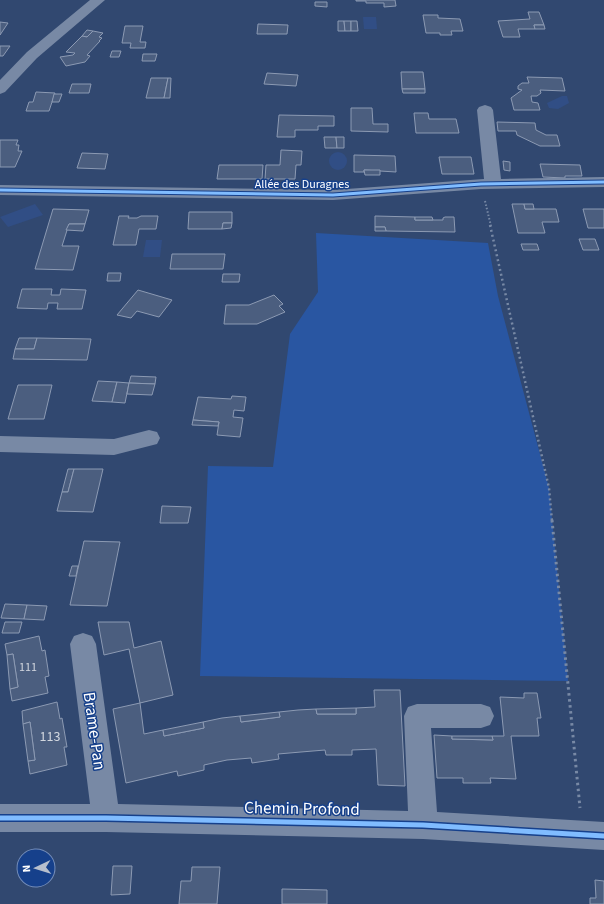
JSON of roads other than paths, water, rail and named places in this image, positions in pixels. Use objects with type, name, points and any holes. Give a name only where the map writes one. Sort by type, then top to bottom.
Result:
[{"type":"street","points":[[0,90],[32,55],[98,0]]},
{"type":"street","points":[[485,110],[487,184]]},
{"type":"street","name":"Allée des Duragnes","points":[[0,190],[333,195],[487,184],[604,182]]},
{"type":"street","points":[[0,444],[114,447],[149,438]]},
{"type":"street","name":"Brame-Pan","points":[[82,644],[106,818]]},
{"type":"street","points":[[423,825],[417,716],[480,716]]},
{"type":"street","name":"Chemin Profond","points":[[0,818],[106,818],[423,825],[593,836]]}]
